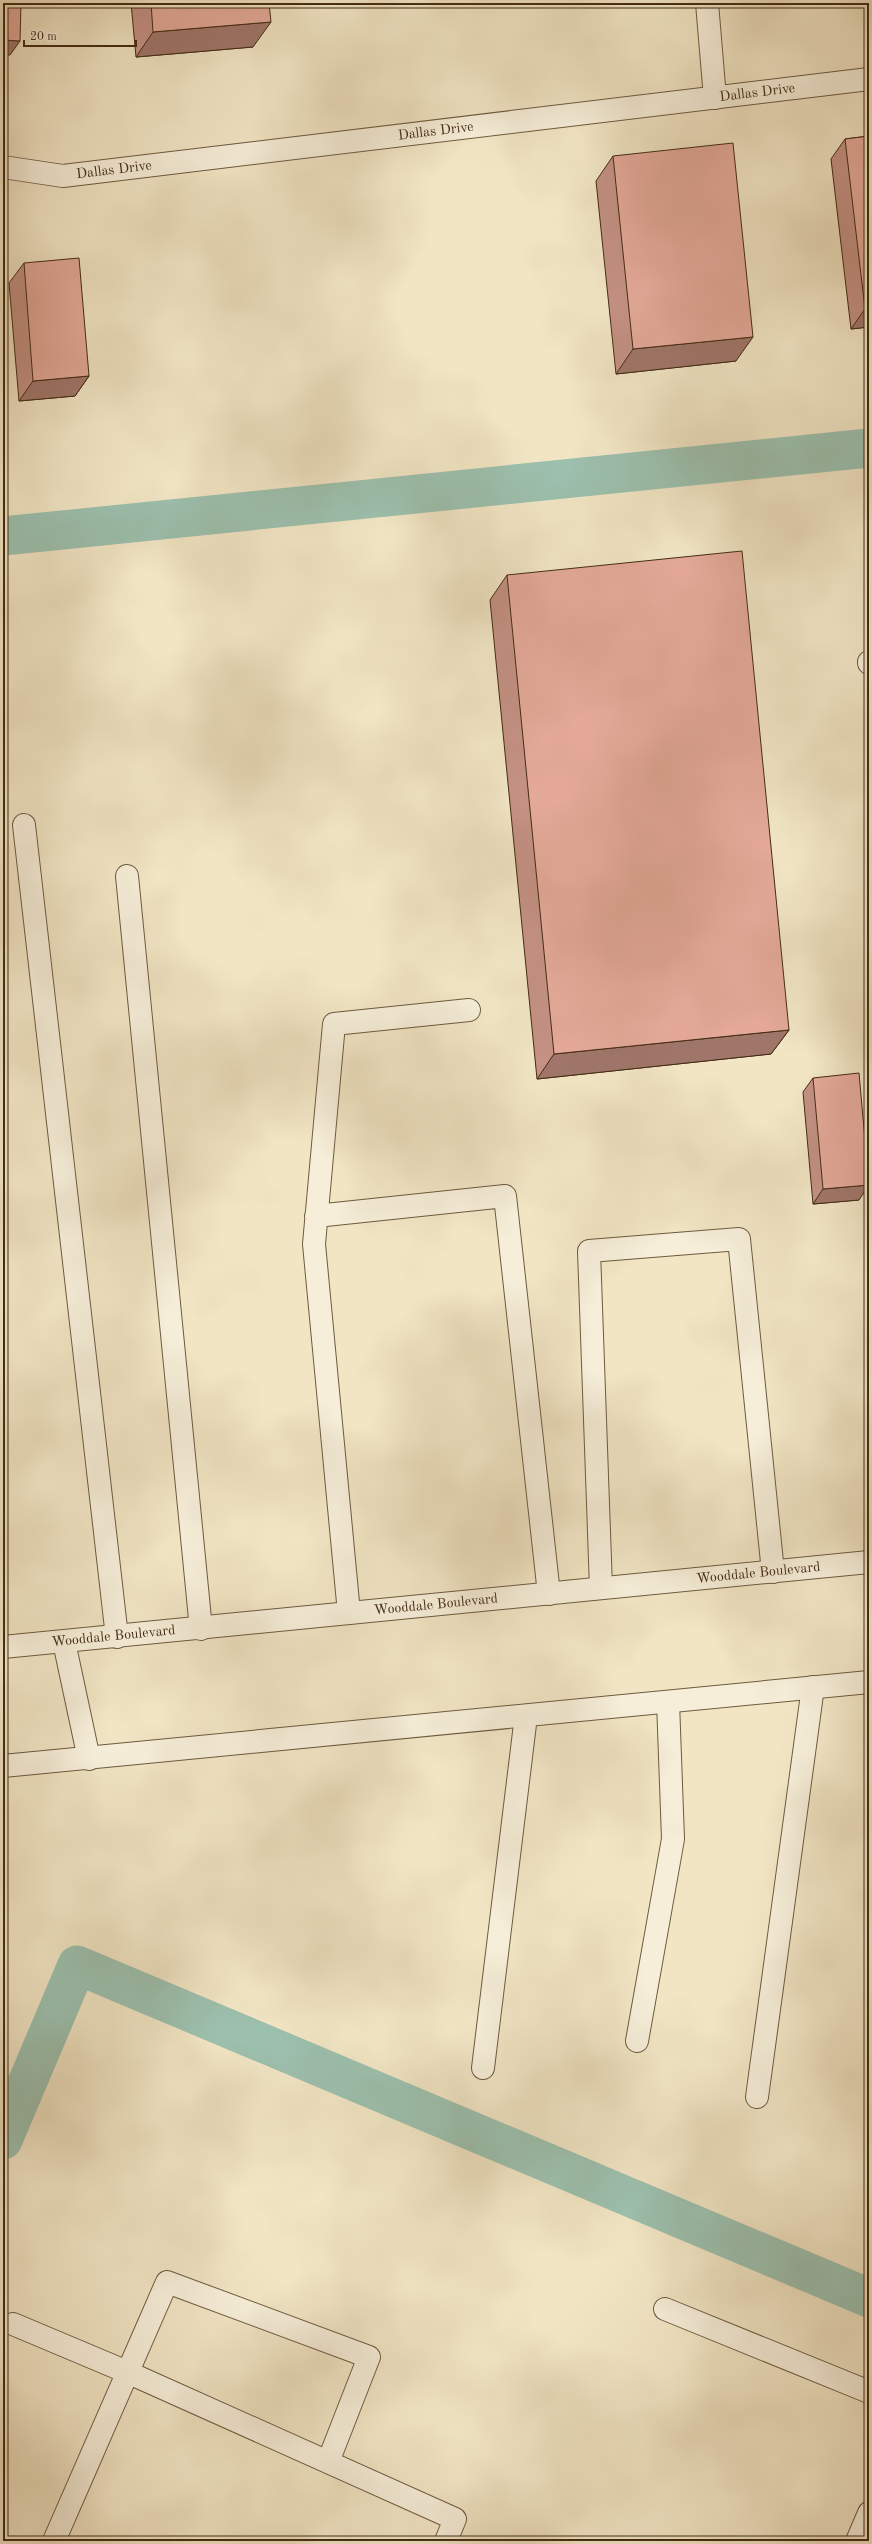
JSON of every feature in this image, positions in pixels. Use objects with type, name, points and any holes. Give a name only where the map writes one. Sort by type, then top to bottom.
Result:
[{"type":"street","points":[[707,3],[715,98]]},
{"type":"street","name":"Dallas Drive","points":[[3,167],[64,176],[869,79]]},
{"type":"street","points":[[24,824],[117,1637]]},
{"type":"street","points":[[126,876],[201,1629]]},
{"type":"street","points":[[349,1613],[314,1244],[334,1024],[468,1010]]},
{"type":"street","points":[[316,1216],[505,1196],[549,1594]]},
{"type":"street","points":[[601,1588],[589,1251],[740,1239],[773,1572]]},
{"type":"street","name":"Wooddale Boulevard","points":[[3,1647],[201,1629],[869,1562]]},
{"type":"street","points":[[64,1642],[89,1759]]},
{"type":"street","points":[[3,1766],[89,1759],[869,1682]]},
{"type":"street","points":[[757,2097],[814,1688]]},
{"type":"street","points":[[637,2041],[673,1839],[668,1702]]},
{"type":"street","points":[[483,2068],[526,1716]]},
{"type":"street","points":[[54,2541],[167,2282],[369,2357],[328,2462]]},
{"type":"street","points":[[665,2309],[869,2392]]},
{"type":"street","points":[[13,2324],[127,2372],[455,2519],[446,2541]]},
{"type":"street","points":[[857,2541],[869,2513]]},
{"type":"building","points":[[3,3],[21,3],[20,41],[3,40]]},
{"type":"building","points":[[151,3],[269,3],[271,22],[153,32]]},
{"type":"building","points":[[869,136],[869,308],[865,309],[845,139]]},
{"type":"building","points":[[733,143],[753,337],[633,349],[613,156]]},
{"type":"building","points":[[79,258],[89,376],[33,381],[24,263]]},
{"type":"building","points":[[742,551],[789,1030],[554,1054],[507,575]]},
{"type":"building","points":[[859,1073],[869,1185],[823,1189],[813,1078]]},
{"type":"waterway","points":[[3,536],[869,448]]},
{"type":"waterway","points":[[3,2140],[77,1965],[869,2298]]}]
